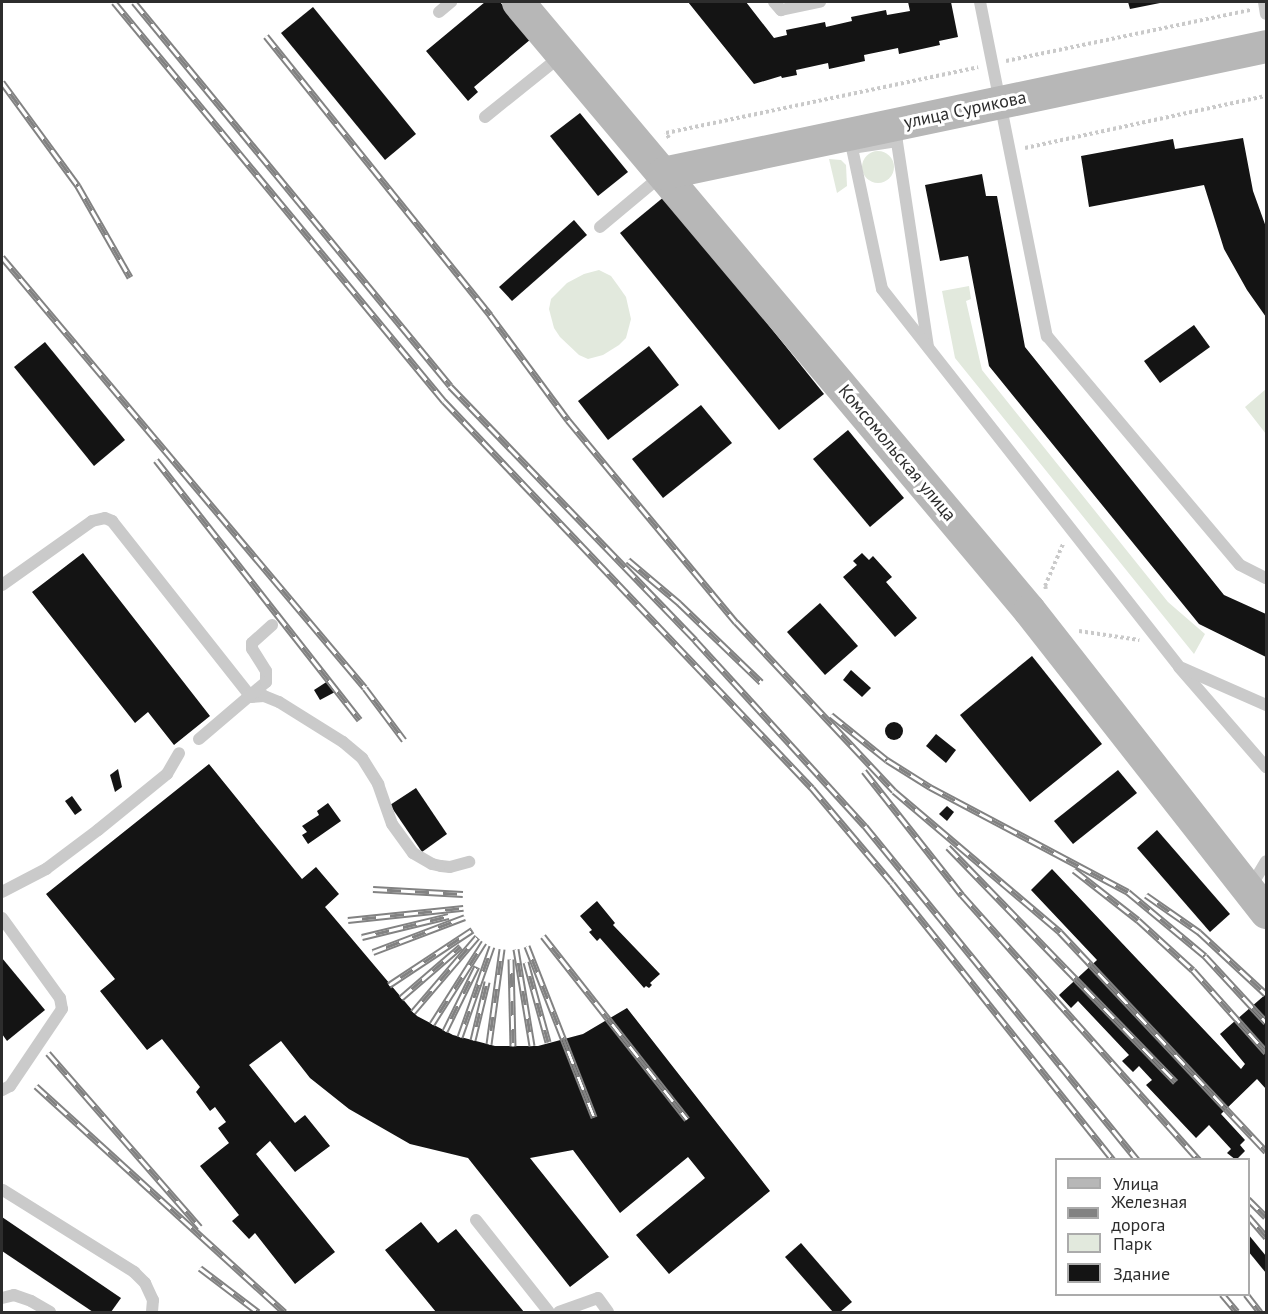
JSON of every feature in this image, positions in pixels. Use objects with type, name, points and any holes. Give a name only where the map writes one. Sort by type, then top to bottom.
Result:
[{"type":"main road","name":"Комсомольская улица","points":[[518,2],[563,55],[677,171],[1029,610],[1258,901]]},
{"type":"main road","name":"улица Сурикова","points":[[677,171],[1266,46]]},
{"type":"lane","points":[[439,12],[451,2]]},
{"type":"lane","points":[[774,2],[781,10],[820,2]]},
{"type":"lane","points":[[980,2],[1047,336],[1240,565],[1266,578]]},
{"type":"lane","points":[[485,117],[563,55]]},
{"type":"lane","points":[[928,347],[897,141],[852,148],[882,289],[1179,667],[1266,767]]},
{"type":"lane","points":[[600,227],[677,171]]},
{"type":"lane","points":[[2,585],[92,521],[105,518],[112,521],[251,697]]},
{"type":"lane","points":[[199,739],[251,697],[268,679],[265,667],[252,649],[252,643],[272,625]]},
{"type":"lane","points":[[1179,667],[1266,705]]},
{"type":"lane","points":[[251,697],[264,696],[279,702],[343,742],[362,758],[378,784],[392,824],[413,853],[432,864],[441,866],[450,867],[469,862]]},
{"type":"lane","points":[[2,892],[46,869],[80,844],[167,774],[179,753]]},
{"type":"lane","points":[[1258,901],[1266,861]]},
{"type":"lane","points":[[2,918],[60,998],[62,1009],[10,1086],[2,1090]]},
{"type":"lane","points":[[3,1190],[134,1272],[146,1283],[153,1299],[152,1312]]},
{"type":"lane","points":[[476,1220],[549,1312]]},
{"type":"lane","points":[[2,1298],[14,1295],[31,1301],[50,1312]]},
{"type":"lane","points":[[559,1312],[598,1298],[608,1312]]},
{"type":"path","points":[[677,171],[666,133],[1265,7]]},
{"type":"path","points":[[1010,151],[1266,96]]},
{"type":"path","points":[[1050,595],[1045,586],[1070,529]]},
{"type":"path","points":[[1070,627],[1161,643]]},
{"type":"green space","points":[[878,151],[889,156],[894,167],[889,178],[878,183],[867,178],[862,167],[867,156]]},
{"type":"green space","points":[[829,159],[841,160],[846,165],[847,186],[837,193]]},
{"type":"green space","points":[[599,270],[611,276],[626,297],[631,319],[626,338],[619,345],[603,355],[588,359],[579,355],[560,337],[554,328],[549,309],[551,299],[567,283],[584,274]]},
{"type":"green space","points":[[969,286],[971,299],[966,301],[982,370],[1168,602],[1205,634],[1194,654],[955,358],[942,291]]},
{"type":"green space","points":[[1266,389],[1266,434],[1245,407]]},
{"type":"building","points":[[485,2],[500,2],[531,39],[474,87],[478,92],[468,101],[426,51]]},
{"type":"building","points":[[688,2],[746,2],[774,38],[787,35],[786,30],[825,22],[826,27],[852,21],[851,17],[886,10],[887,15],[910,11],[908,2],[951,2],[958,37],[939,41],[940,45],[899,54],[898,48],[864,55],[865,61],[829,69],[828,63],[796,70],[797,75],[782,78],[781,76],[754,84]]},
{"type":"building","points":[[1128,2],[1160,2],[1160,3],[1130,9]]},
{"type":"building","points":[[313,7],[416,134],[385,160],[281,33]]},
{"type":"building","points":[[580,113],[628,172],[598,196],[550,136]]},
{"type":"building","points":[[1243,138],[1253,191],[1266,227],[1266,317],[1247,290],[1224,249],[1204,185],[1089,207],[1081,156],[1173,139],[1175,149]]},
{"type":"building","points":[[982,174],[986,196],[997,196],[1025,347],[1224,595],[1266,614],[1266,657],[1199,624],[989,366],[968,256],[940,261],[925,185]]},
{"type":"building","points":[[665,196],[824,394],[779,430],[620,233]]},
{"type":"building","points":[[574,220],[587,235],[512,301],[499,287]]},
{"type":"building","points":[[1194,325],[1210,347],[1160,383],[1144,361]]},
{"type":"building","points":[[45,342],[125,440],[94,466],[14,367]]},
{"type":"building","points":[[649,346],[679,385],[608,440],[578,401]]},
{"type":"building","points":[[701,405],[732,443],[663,498],[632,459]]},
{"type":"building","points":[[848,430],[904,498],[870,527],[813,459]]},
{"type":"building","points":[[83,553],[210,716],[174,745],[148,712],[135,723],[32,592]]},
{"type":"building","points":[[862,553],[869,560],[873,556],[892,577],[886,582],[917,618],[895,637],[843,577],[857,565],[853,561]]},
{"type":"building","points":[[820,603],[858,646],[825,675],[787,632]]},
{"type":"building","points":[[1032,656],[1102,744],[1030,802],[960,715]]},
{"type":"building","points":[[851,670],[871,688],[862,697],[843,680]]},
{"type":"building","points":[[328,681],[335,692],[320,700],[314,690]]},
{"type":"building","points":[[894,722],[900,725],[903,731],[900,737],[894,740],[888,737],[885,731],[888,725]]},
{"type":"building","points":[[936,734],[956,750],[946,763],[926,746]]},
{"type":"building","points":[[209,764],[302,879],[316,867],[339,894],[325,907],[417,1016],[453,1035],[495,1046],[538,1046],[583,1034],[627,1008],[770,1191],[669,1274],[636,1235],[705,1178],[688,1157],[620,1213],[573,1150],[530,1158],[609,1257],[570,1287],[468,1158],[410,1144],[349,1109],[310,1078],[281,1041],[249,1065],[295,1123],[305,1115],[330,1146],[295,1172],[270,1141],[256,1154],[335,1252],[295,1284],[255,1233],[249,1239],[232,1221],[239,1215],[200,1166],[229,1143],[218,1128],[226,1122],[215,1107],[210,1111],[196,1092],[200,1087],[162,1039],[147,1050],[100,991],[115,979],[46,894]]},
{"type":"building","points":[[118,769],[122,787],[115,792],[110,775]]},
{"type":"building","points":[[1118,770],[1137,793],[1073,844],[1054,821]]},
{"type":"building","points":[[416,788],[447,834],[422,852],[390,805]]},
{"type":"building","points":[[72,796],[82,810],[75,815],[65,801]]},
{"type":"building","points":[[328,803],[341,821],[308,844],[302,835],[307,832],[302,826],[319,815],[317,811]]},
{"type":"building","points":[[947,806],[954,812],[947,821],[939,814]]},
{"type":"building","points":[[1157,830],[1230,914],[1210,932],[1137,848]]},
{"type":"building","points":[[1052,869],[1241,1069],[1245,1064],[1220,1034],[1266,994],[1266,1089],[1257,1079],[1221,1114],[1245,1140],[1240,1145],[1245,1151],[1238,1158],[1233,1158],[1227,1153],[1231,1149],[1209,1125],[1196,1138],[1146,1085],[1152,1080],[1139,1066],[1133,1072],[1122,1061],[1129,1055],[1078,1001],[1071,1008],[1059,995],[1097,960],[1031,890]]},
{"type":"building","points":[[597,901],[615,923],[613,925],[660,974],[650,983],[652,985],[649,988],[646,986],[644,988],[600,938],[597,941],[589,932],[592,930],[580,916]]},
{"type":"building","points":[[2,958],[45,1010],[7,1041],[2,1034]]},
{"type":"building","points":[[2,1217],[121,1298],[111,1312],[93,1312],[2,1251]]},
{"type":"building","points":[[421,1222],[438,1243],[456,1229],[524,1312],[436,1312],[385,1250]]},
{"type":"building","points":[[1250,1236],[1266,1256],[1266,1273],[1250,1253]]},
{"type":"building","points":[[801,1243],[852,1302],[840,1312],[833,1312],[785,1257]]},
{"type":"railway","points":[[114,2],[444,401],[812,788],[892,883],[1111,1158]]},
{"type":"railway","points":[[134,2],[450,386],[695,640],[865,826],[1135,1158]]},
{"type":"railway","points":[[266,36],[490,315],[568,420],[736,622],[894,791],[1060,932],[1266,1151]]},
{"type":"railway","points":[[2,82],[78,186],[130,277]]},
{"type":"railway","points":[[2,257],[365,688],[404,740]]},
{"type":"railway","points":[[156,460],[360,720]]},
{"type":"railway","points":[[628,560],[679,603],[761,682]]},
{"type":"railway","points":[[831,715],[887,760],[930,787],[1128,892],[1205,956],[1266,1022]]},
{"type":"railway","points":[[864,771],[962,895],[1197,1158]]},
{"type":"railway","points":[[948,847],[1176,1082]]},
{"type":"railway","points":[[1074,870],[1138,920],[1193,970],[1266,1052]]},
{"type":"railway","points":[[373,889],[463,894]]},
{"type":"railway","points":[[1146,895],[1199,932],[1266,994]]},
{"type":"railway","points":[[348,920],[463,908]]},
{"type":"railway","points":[[362,937],[449,916]]},
{"type":"railway","points":[[373,952],[465,917]]},
{"type":"railway","points":[[389,985],[472,930]]},
{"type":"railway","points":[[543,936],[687,1119]]},
{"type":"railway","points":[[413,1012],[477,937]]},
{"type":"railway","points":[[432,1024],[484,942]]},
{"type":"railway","points":[[401,998],[461,946]]},
{"type":"railway","points":[[460,1037],[492,946]]},
{"type":"railway","points":[[527,946],[594,1117]]},
{"type":"railway","points":[[489,1044],[502,949]]},
{"type":"railway","points":[[516,949],[532,1046]]},
{"type":"railway","points":[[511,959],[513,1046]]},
{"type":"railway","points":[[526,962],[548,1042]]},
{"type":"railway","points":[[445,1031],[477,966]]},
{"type":"railway","points":[[473,1040],[487,982]]},
{"type":"railway","points":[[48,1053],[200,1227]]},
{"type":"railway","points":[[36,1086],[284,1312]]},
{"type":"railway","points":[[1250,1201],[1266,1217]]},
{"type":"railway","points":[[1250,1218],[1266,1237]]},
{"type":"railway","points":[[200,1268],[258,1312]]},
{"type":"railway","points":[[1224,1296],[1237,1312]]},
{"type":"railway","points":[[1248,1296],[1260,1312]]}]
